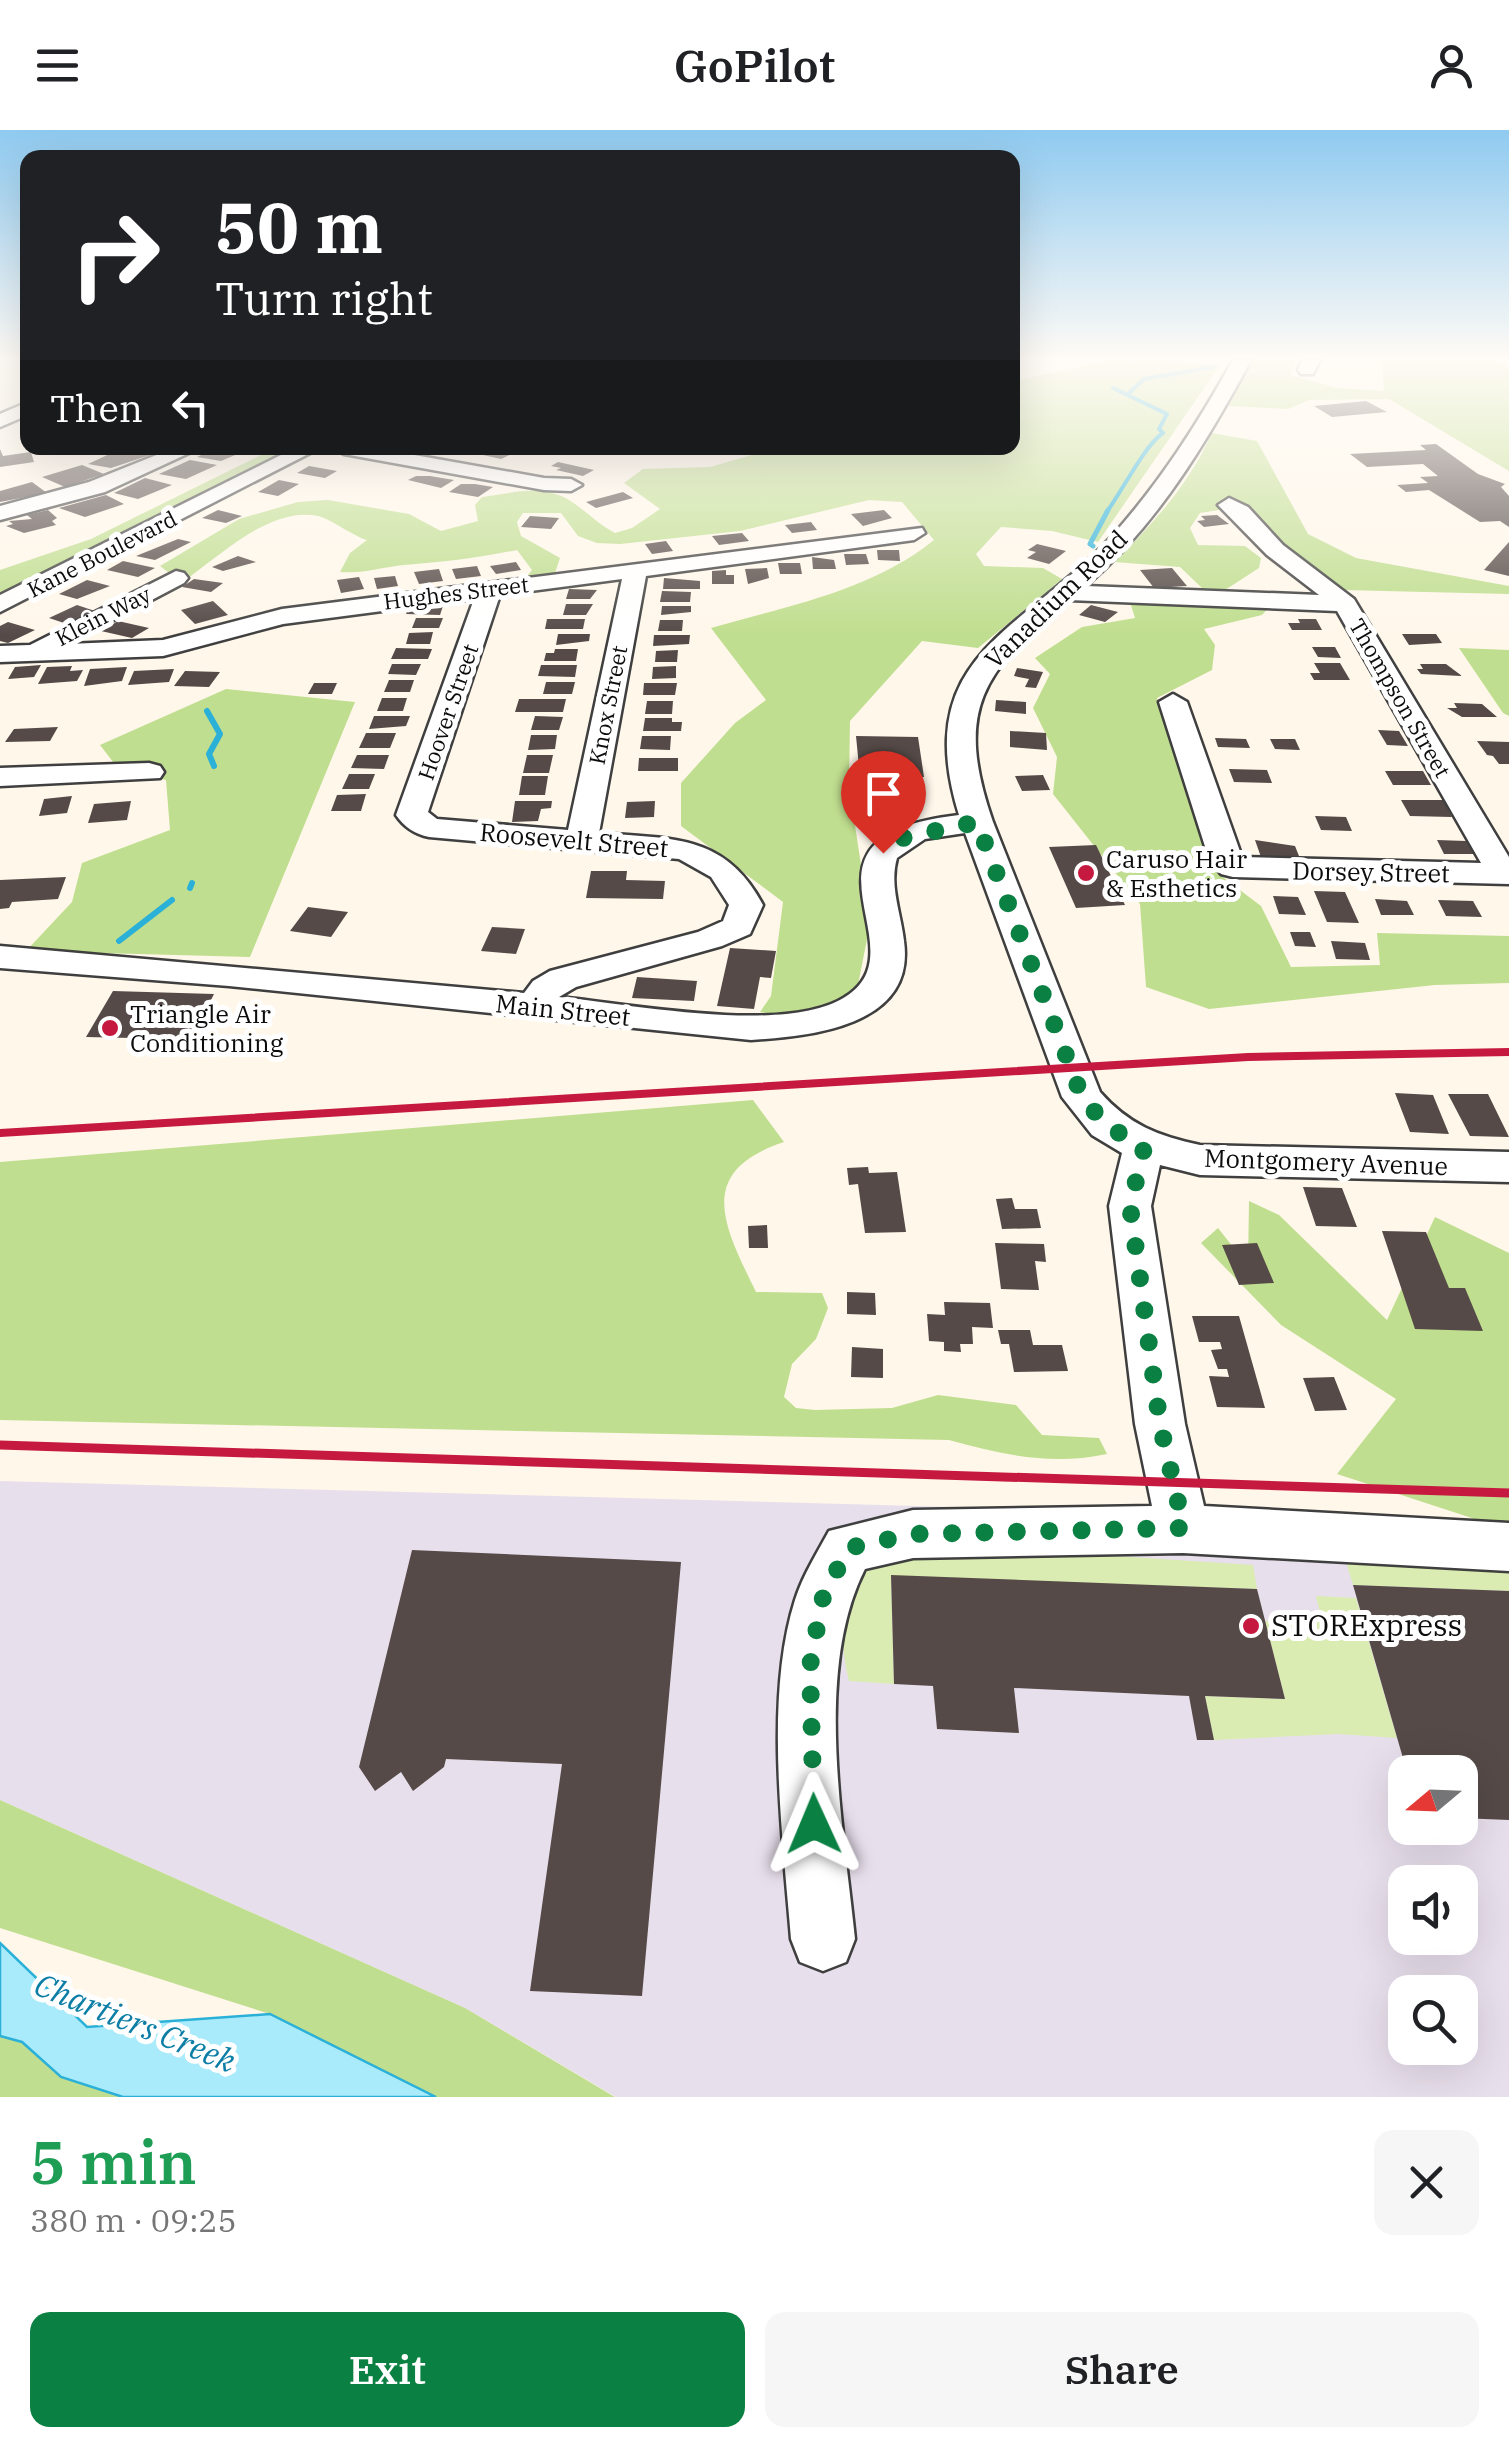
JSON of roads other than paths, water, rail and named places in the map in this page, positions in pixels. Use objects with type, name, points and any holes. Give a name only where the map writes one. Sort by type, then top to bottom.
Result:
[{"type":"street","name":"Vanadium Road","points":[[1144,1148],[1106,1125],[1082,1097],[977,822],[960,754],[967,696],[984,666],[1015,632],[1100,560],[1177,472],[1189,452]]},
{"type":"street","points":[[0,514],[97,487],[173,455]]},
{"type":"street","name":"Kane Boulevard","points":[[0,605],[296,455]]},
{"type":"street","points":[[383,455],[544,484],[570,485]]},
{"type":"street","name":"Thompson Street","points":[[1229,505],[1275,550],[1345,604],[1506,874]]},
{"type":"street","name":"Hughes Street","points":[[0,654],[163,648],[282,617],[914,532]]},
{"type":"street","name":"Knox Street","points":[[582,839],[634,572]]},
{"type":"street","name":"Klein Way","points":[[30,653],[176,578]]},
{"type":"street","name":"Hoover Street","points":[[429,828],[412,815],[490,588]]},
{"type":"street","points":[[1062,592],[1345,604]]},
{"type":"street","name":"Dorsey Street","points":[[1174,702],[1226,860],[1233,867],[1506,874]]},
{"type":"street","points":[[0,777],[149,772]]},
{"type":"street","name":"Main Street","points":[[0,957],[230,975],[751,1028],[796,1025],[838,1015],[868,998],[884,978],[888,948],[876,879],[883,853],[898,839],[977,822]]},
{"type":"street","name":"Roosevelt Street","points":[[429,828],[684,850],[717,862],[736,884],[746,906],[738,927],[710,939],[564,979],[546,990],[533,1007]]},
{"type":"street","points":[[1144,1148],[1130,1206],[1160,1424],[1184,1528]]},
{"type":"street","name":"Montgomery Avenue","points":[[1144,1148],[1200,1160],[1509,1168]]},
{"type":"street","points":[[823,1939],[814,1824],[810,1666],[822,1600],[848,1548],[913,1534],[1184,1528],[1509,1546]]},
{"type":"water","points":[[0,1943],[87,2027],[270,2014],[436,2097],[123,2097],[61,2077],[22,2042],[0,2036]]},
{"type":"waterway","points":[[1106,513],[1146,452]]},
{"type":"waterway","points":[[1093,546],[1090,544],[1108,510]]},
{"type":"waterway","points":[[207,711],[220,734],[209,754],[214,766]]},
{"type":"waterway","points":[[190,888],[192,883]]},
{"type":"waterway","points":[[119,941],[172,900]]},
{"type":"railway","points":[[0,1133],[1248,1057],[1509,1052]]},
{"type":"railway","points":[[0,1445],[1509,1493]]},
{"type":"place","name":"Caruso Hair & Esthetics","points":[[1086,873]]},
{"type":"place","name":"Triangle Air Conditioning","points":[[110,1028]]},
{"type":"place","name":"STORExpress","points":[[1251,1626]]},
{"type":"water label","name":"Chartiers Creek","points":[[135,2023]]}]
